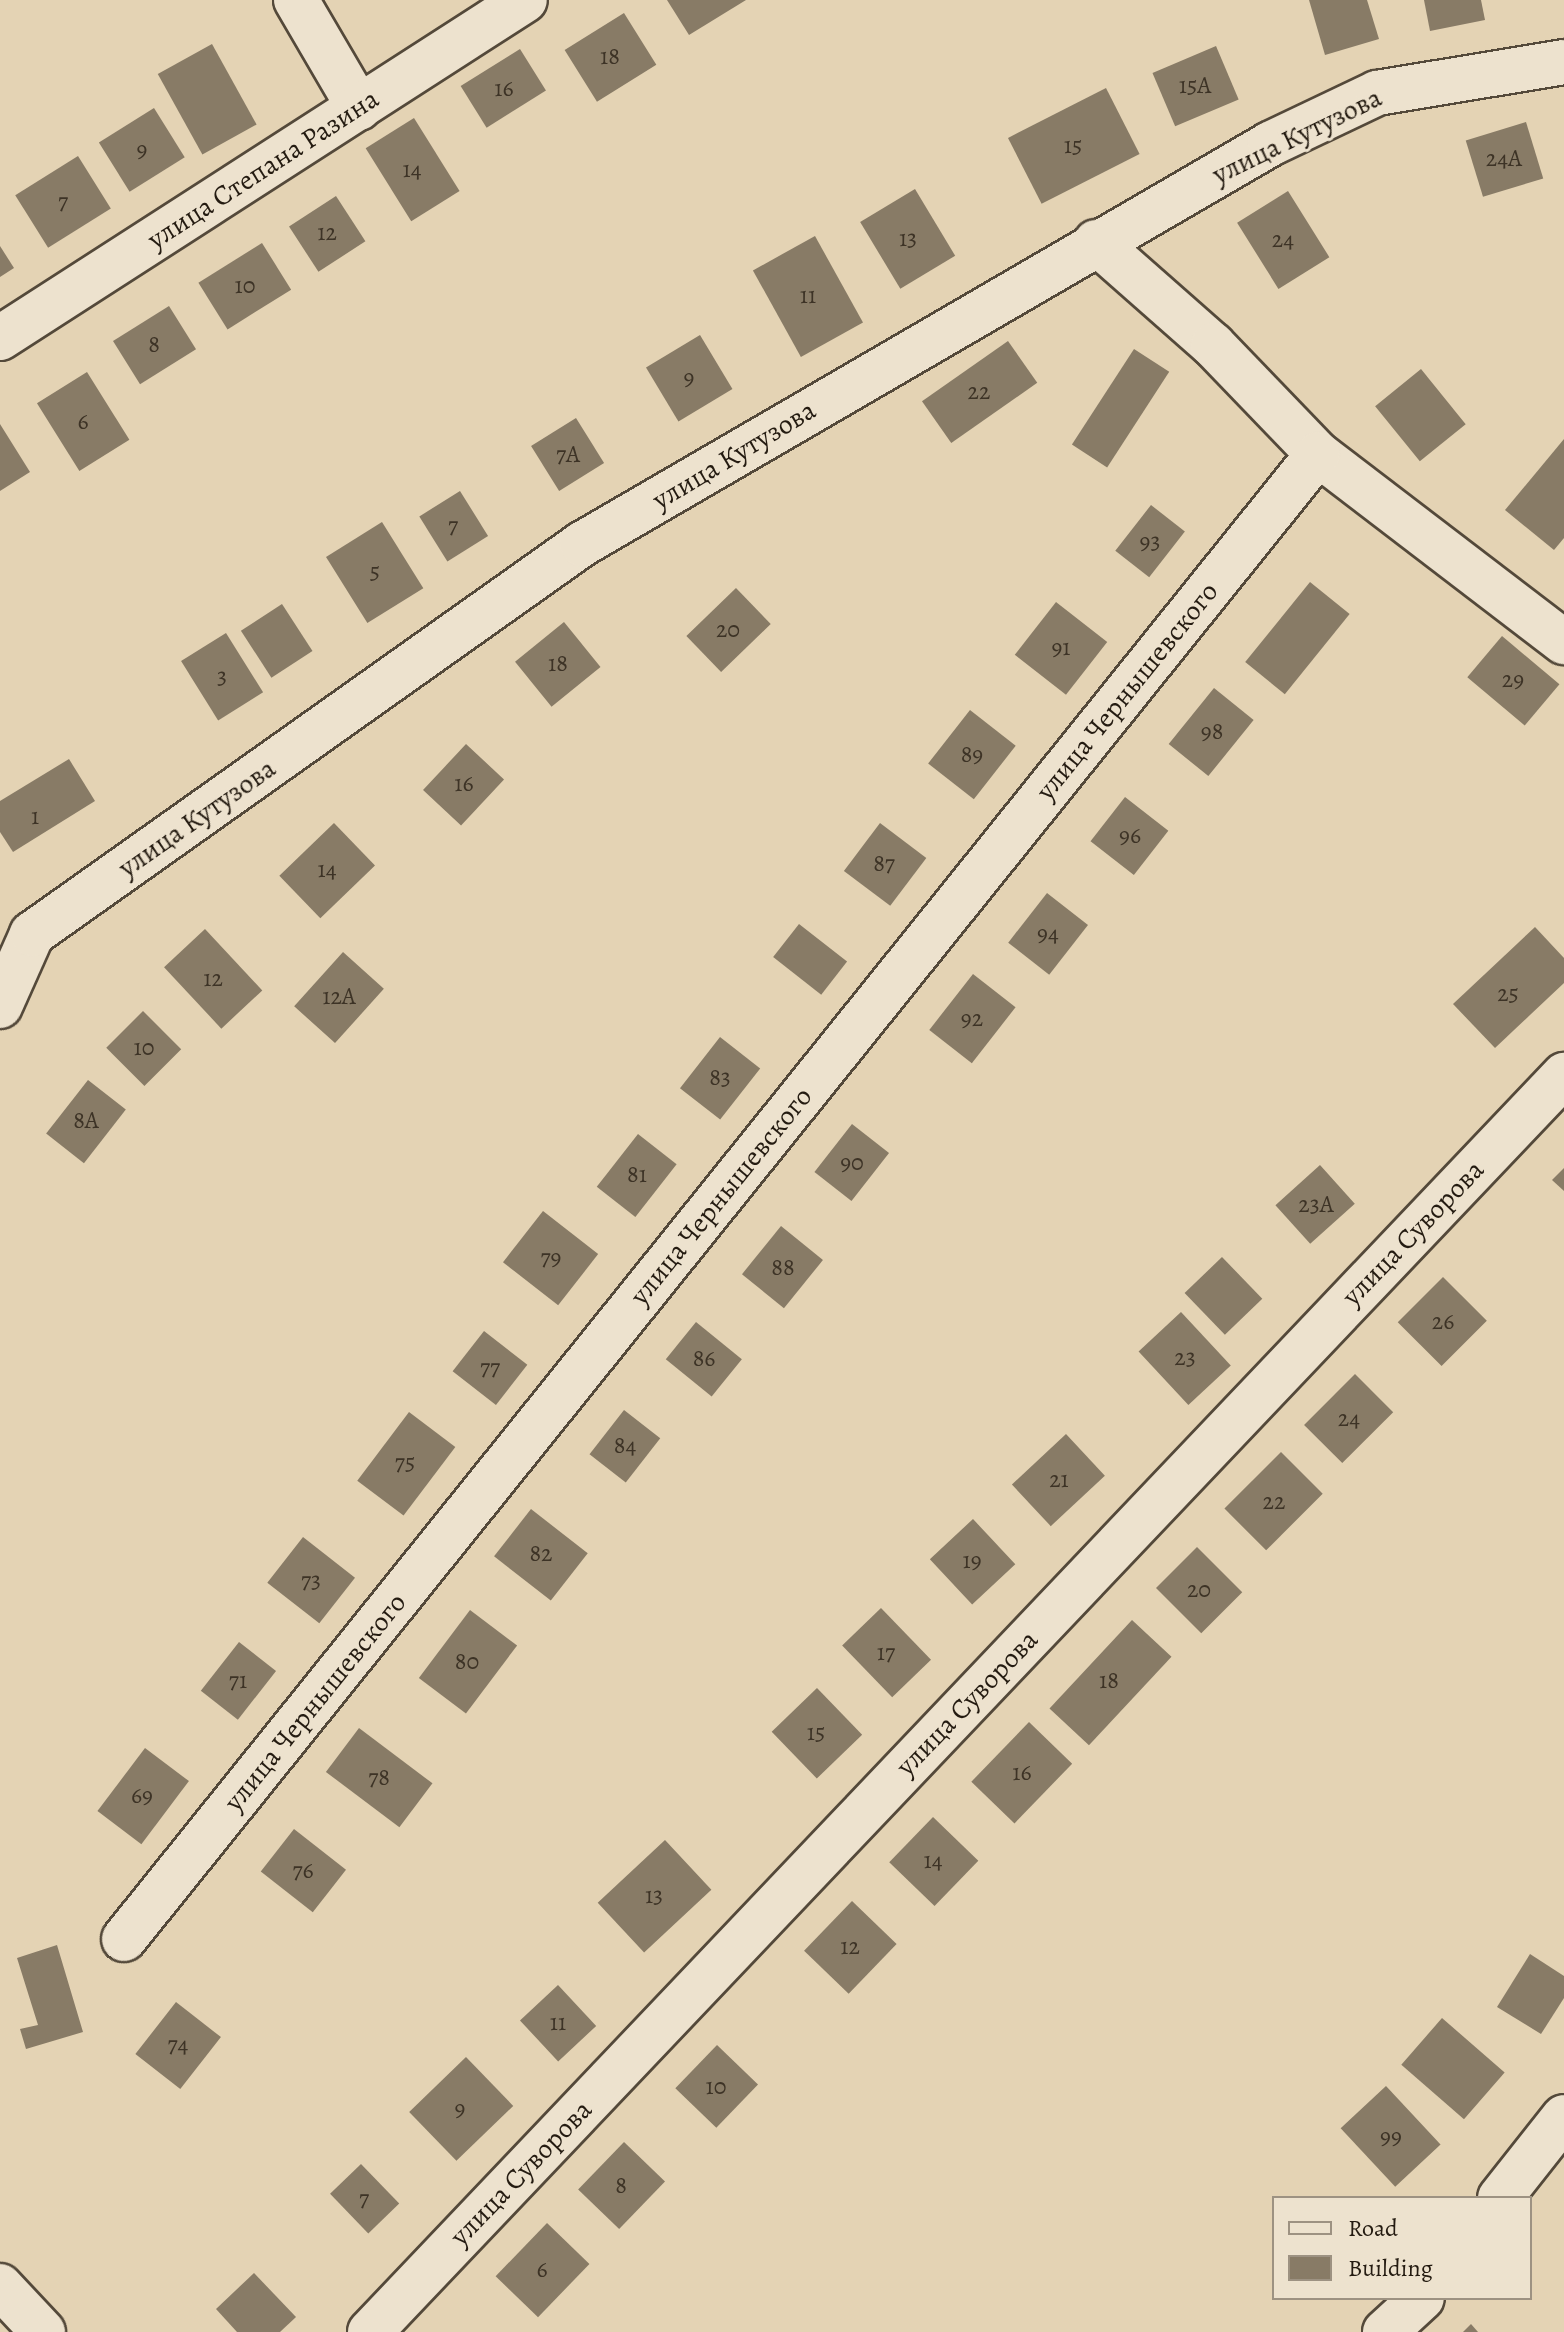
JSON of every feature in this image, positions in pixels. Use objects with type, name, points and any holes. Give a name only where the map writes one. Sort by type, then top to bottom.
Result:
[{"type":"street","points":[[296,0],[359,108]]},
{"type":"street","name":"улица Степана Разина","points":[[0,338],[525,0]]},
{"type":"street","name":"улица Кутузова","points":[[0,1006],[16,925],[582,544],[1096,242],[1270,144],[1377,93],[1564,62]]},
{"type":"street","points":[[1096,242],[1213,345],[1318,454],[1564,642]]},
{"type":"street","name":"улица Чернышевского","points":[[124,1939],[1318,454]]},
{"type":"street","name":"улица Суворова","points":[[370,2332],[1564,1075]]},
{"type":"street","points":[[1502,2196],[1564,2117]]},
{"type":"street","points":[[0,2286],[43,2332]]},
{"type":"street","points":[[1385,2332],[1420,2300]]},
{"type":"building","points":[[667,0],[746,0],[689,35]]},
{"type":"building","points":[[1309,0],[1367,0],[1379,39],[1325,55]]},
{"type":"building","points":[[1424,0],[1481,0],[1485,20],[1430,31]]},
{"type":"building","points":[[624,13],[656,65],[597,102],[565,50]]},
{"type":"building","points":[[212,44],[257,124],[202,155],[158,74]]},
{"type":"building","points":[[1216,46],[1239,99],[1175,126],[1152,73]]},
{"type":"building","points":[[520,49],[546,91],[487,128],[461,86]]},
{"type":"building","points":[[1106,88],[1140,154],[1042,204],[1008,138]]},
{"type":"building","points":[[154,108],[185,157],[130,192],[99,142]]},
{"type":"building","points":[[414,118],[460,191],[411,221],[366,148]]},
{"type":"building","points":[[1526,122],[1543,178],[1483,197],[1466,140]]},
{"type":"building","points":[[78,156],[111,209],[48,248],[15,195]]},
{"type":"building","points":[[915,189],[955,256],[900,289],[860,222]]},
{"type":"building","points":[[1288,191],[1329,257],[1278,289],[1237,223]]},
{"type":"building","points":[[336,196],[365,241],[318,272],[289,226]]},
{"type":"building","points":[[815,236],[863,323],[801,357],[753,270]]},
{"type":"building","points":[[262,243],[291,290],[228,329],[198,283]]},
{"type":"building","points":[[0,246],[14,268],[0,277]]},
{"type":"building","points":[[169,306],[196,349],[140,384],[113,341]]},
{"type":"building","points":[[700,335],[732,389],[678,421],[646,367]]},
{"type":"building","points":[[1008,341],[1037,383],[951,443],[922,401]]},
{"type":"building","points":[[1134,349],[1169,372],[1107,467],[1072,445]]},
{"type":"building","points":[[1421,369],[1466,424],[1420,461],[1375,406]]},
{"type":"building","points":[[87,372],[129,440],[79,471],[37,403]]},
{"type":"building","points":[[576,418],[604,463],[559,491],[531,446]]},
{"type":"building","points":[[0,424],[30,472],[0,491]]},
{"type":"building","points":[[1564,439],[1564,538],[1554,550],[1505,510]]},
{"type":"building","points":[[460,491],[488,536],[447,561],[419,516]]},
{"type":"building","points":[[1151,505],[1185,531],[1149,577],[1115,551]]},
{"type":"building","points":[[382,522],[423,588],[367,623],[326,557]]},
{"type":"building","points":[[1310,582],[1350,614],[1285,694],[1245,662]]},
{"type":"building","points":[[736,588],[771,624],[721,672],[686,636]]},
{"type":"building","points":[[1056,602],[1107,642],[1066,695],[1015,655]]},
{"type":"building","points":[[282,604],[312,651],[271,678],[241,631]]},
{"type":"building","points":[[564,622],[601,667],[552,707],[515,662]]},
{"type":"building","points":[[226,633],[263,692],[218,720],[181,661]]},
{"type":"building","points":[[1502,636],[1559,684],[1525,726],[1467,677]]},
{"type":"building","points":[[1214,688],[1254,720],[1208,776],[1169,744]]},
{"type":"building","points":[[970,710],[1016,746],[974,799],[928,764]]},
{"type":"building","points":[[466,744],[504,779],[461,826],[423,790]]},
{"type":"building","points":[[69,759],[95,801],[13,852],[0,832],[0,801]]},
{"type":"building","points":[[1125,797],[1168,831],[1134,875],[1091,841]]},
{"type":"building","points":[[334,823],[375,865],[320,918],[279,876]]},
{"type":"building","points":[[880,823],[926,858],[890,906],[844,871]]},
{"type":"building","points":[[1047,893],[1088,925],[1049,975],[1008,943]]},
{"type":"building","points":[[799,924],[847,962],[821,995],[773,957]]},
{"type":"building","points":[[1535,927],[1564,958],[1564,983],[1495,1048],[1453,1004]]},
{"type":"building","points":[[205,929],[262,990],[221,1029],[164,967]]},
{"type":"building","points":[[343,952],[384,989],[335,1043],[294,1006]]},
{"type":"building","points":[[973,974],[1016,1007],[972,1063],[929,1030]]},
{"type":"building","points":[[143,1011],[181,1049],[144,1086],[106,1048]]},
{"type":"building","points":[[720,1037],[760,1068],[720,1120],[680,1088]]},
{"type":"building","points":[[88,1080],[126,1110],[84,1163],[46,1134]]},
{"type":"building","points":[[852,1124],[889,1153],[851,1201],[814,1172]]},
{"type":"building","points":[[638,1134],[677,1164],[635,1217],[597,1187]]},
{"type":"building","points":[[1320,1165],[1355,1204],[1310,1244],[1275,1205]]},
{"type":"building","points":[[1564,1168],[1564,1191],[1552,1180]]},
{"type":"building","points":[[543,1211],[598,1254],[558,1305],[503,1262]]},
{"type":"building","points":[[781,1226],[823,1260],[784,1308],[742,1274]]},
{"type":"building","points":[[1222,1257],[1262,1299],[1225,1335],[1185,1293]]},
{"type":"building","points":[[1443,1277],[1487,1321],[1442,1366],[1398,1322]]},
{"type":"building","points":[[1181,1312],[1231,1365],[1188,1405],[1139,1352]]},
{"type":"building","points":[[696,1322],[742,1359],[712,1396],[666,1359]]},
{"type":"building","points":[[484,1331],[527,1365],[496,1405],[453,1371]]},
{"type":"building","points":[[1355,1374],[1393,1412],[1342,1463],[1304,1425]]},
{"type":"building","points":[[624,1410],[660,1438],[626,1482],[590,1454]]},
{"type":"building","points":[[409,1412],[455,1447],[404,1516],[357,1481]]},
{"type":"building","points":[[1066,1434],[1105,1476],[1051,1526],[1012,1484]]},
{"type":"building","points":[[1281,1452],[1323,1494],[1266,1550],[1224,1509]]},
{"type":"building","points":[[531,1509],[588,1553],[551,1601],[494,1556]]},
{"type":"building","points":[[973,1519],[1015,1564],[972,1605],[930,1559]]},
{"type":"building","points":[[303,1537],[355,1578],[319,1623],[267,1583]]},
{"type":"building","points":[[1197,1547],[1242,1592],[1201,1633],[1156,1588]]},
{"type":"building","points":[[881,1608],[931,1660],[892,1697],[842,1646]]},
{"type":"building","points":[[470,1610],[517,1646],[466,1713],[419,1678]]},
{"type":"building","points":[[1132,1620],[1171,1657],[1089,1745],[1049,1708]]},
{"type":"building","points":[[239,1642],[276,1671],[238,1720],[201,1691]]},
{"type":"building","points":[[817,1688],[862,1735],[817,1779],[772,1732]]},
{"type":"building","points":[[1029,1722],[1072,1764],[1015,1823],[971,1782]]},
{"type":"building","points":[[359,1728],[432,1783],[399,1827],[326,1772]]},
{"type":"building","points":[[145,1748],[189,1781],[141,1844],[97,1811]]},
{"type":"building","points":[[933,1817],[978,1861],[935,1906],[889,1862]]},
{"type":"building","points":[[294,1829],[346,1870],[313,1912],[261,1872]]},
{"type":"building","points":[[665,1840],[711,1890],[644,1952],[598,1903]]},
{"type":"building","points":[[852,1901],[897,1944],[849,1994],[804,1951]]},
{"type":"building","points":[[57,1945],[83,2032],[26,2049],[20,2029],[38,2025],[17,1958]]},
{"type":"building","points":[[1530,1954],[1564,1976],[1564,1998],[1541,2034],[1497,2007]]},
{"type":"building","points":[[558,1985],[596,2026],[558,2061],[520,2020]]},
{"type":"building","points":[[176,2002],[221,2037],[180,2089],[135,2054]]},
{"type":"building","points":[[1442,2018],[1505,2072],[1464,2119],[1401,2065]]},
{"type":"building","points":[[717,2045],[758,2085],[716,2128],[675,2088]]},
{"type":"building","points":[[466,2057],[513,2106],[456,2161],[409,2112]]},
{"type":"building","points":[[1386,2086],[1441,2145],[1395,2187],[1341,2128]]},
{"type":"building","points":[[624,2142],[665,2182],[619,2229],[578,2189]]},
{"type":"building","points":[[361,2164],[399,2204],[368,2233],[330,2194]]},
{"type":"building","points":[[547,2223],[589,2264],[538,2317],[496,2276]]},
{"type":"building","points":[[254,2273],[296,2317],[280,2332],[237,2332],[216,2309]]},
{"type":"building","points":[[1471,2324],[1478,2332],[1463,2332]]}]
